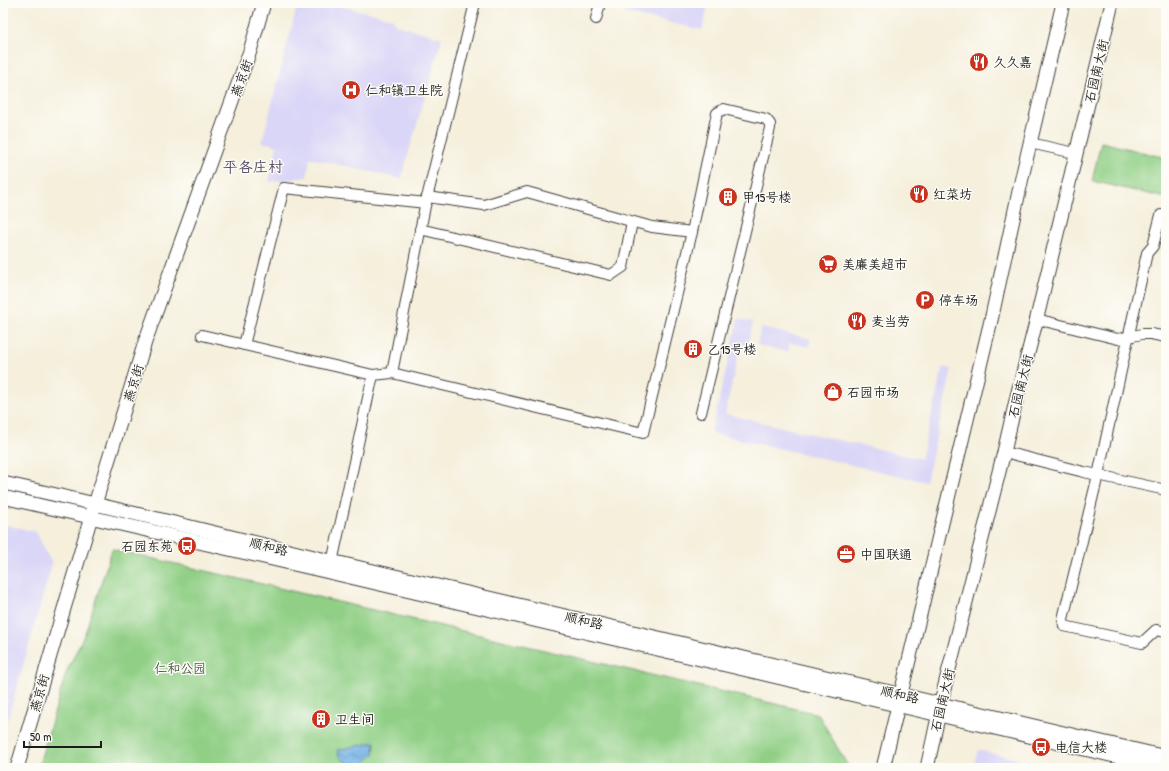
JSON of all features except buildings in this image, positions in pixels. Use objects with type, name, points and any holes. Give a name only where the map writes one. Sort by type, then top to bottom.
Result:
[{"type":"main road","name":"燕京街","points":[[17,768],[91,517],[145,342],[250,51],[264,3]]},
{"type":"main road","points":[[883,768],[992,316],[1062,3]]},
{"type":"main road","name":"石园南大街","points":[[927,768],[940,709],[1004,452],[1112,3]]},
{"type":"main road","name":"顺和路","points":[[3,483],[95,504],[331,567]]},
{"type":"main road","name":"顺和路","points":[[3,497],[91,517],[622,629],[899,700],[1166,757]]},
{"type":"main road","name":"顺和路","points":[[940,709],[1166,768]]},
{"type":"street","points":[[392,373],[426,200],[475,3]]},
{"type":"street","points":[[596,19],[600,3]]},
{"type":"street","points":[[202,335],[373,375],[392,373],[643,433],[692,232],[717,113],[724,109],[766,119],[770,124],[770,128],[701,413]]},
{"type":"street","points":[[1030,143],[1075,153]]},
{"type":"street","points":[[244,345],[284,188],[484,205],[526,192],[652,227],[692,232]]},
{"type":"street","points":[[1161,215],[1153,246],[1147,252],[1098,475],[1063,619],[1064,626],[1142,643],[1156,630],[1166,632]]},
{"type":"street","points":[[420,229],[611,275],[623,267],[632,222]]},
{"type":"street","points":[[1036,319],[1118,339],[1142,334],[1166,337]]},
{"type":"street","points":[[331,567],[373,375]]},
{"type":"street","points":[[1004,452],[1166,490]]},
{"type":"shaded area","name":"仁和镇卫生院","points":[[298,3],[327,3],[392,18],[396,25],[442,38],[401,179],[310,158],[307,177],[269,182],[277,146],[262,142]]},
{"type":"shaded area","points":[[627,3],[709,3],[702,30],[625,13]]},
{"type":"shaded area","points":[[738,319],[753,322],[747,347],[740,346],[725,414],[921,459],[943,367],[952,369],[926,482],[711,433]]},
{"type":"shaded area","points":[[761,328],[811,339],[809,347],[790,343],[788,352],[757,345]]},
{"type":"shaded area","points":[[3,524],[36,532],[52,564],[3,736]]},
{"type":"shaded area","points":[[978,750],[1056,768],[973,768]]},
{"type":"green space","points":[[1101,142],[1166,158],[1166,198],[1092,181]]},
{"type":"green space","name":"仁和公园","points":[[112,549],[818,714],[849,768],[38,768],[66,673],[85,633]]},
{"type":"water","points":[[375,742],[374,754],[364,764],[355,764],[344,760],[341,758],[337,750]]},
{"type":"place","name":"久久嘉","points":[[979,62]]},
{"type":"place","name":"仁和镇卫生院","points":[[351,90]]},
{"type":"place","name":"红菜坊","points":[[919,194]]},
{"type":"place","name":"甲15号楼","points":[[728,197]]},
{"type":"place","name":"美廉美超市","points":[[828,264]]},
{"type":"place","name":"停车场","points":[[925,300]]},
{"type":"place","name":"麦当劳","points":[[857,321]]},
{"type":"place","name":"乙15号楼","points":[[693,349]]},
{"type":"place","name":"石园市场","points":[[833,392]]},
{"type":"place","name":"石园东苑","points":[[187,546]]},
{"type":"place","name":"中国联通","points":[[846,554]]},
{"type":"place","name":"卫生间","points":[[321,719]]},
{"type":"place","name":"电信大楼","points":[[1041,747]]},
{"type":"district","name":"平各庄村","points":[[253,166]]}]
